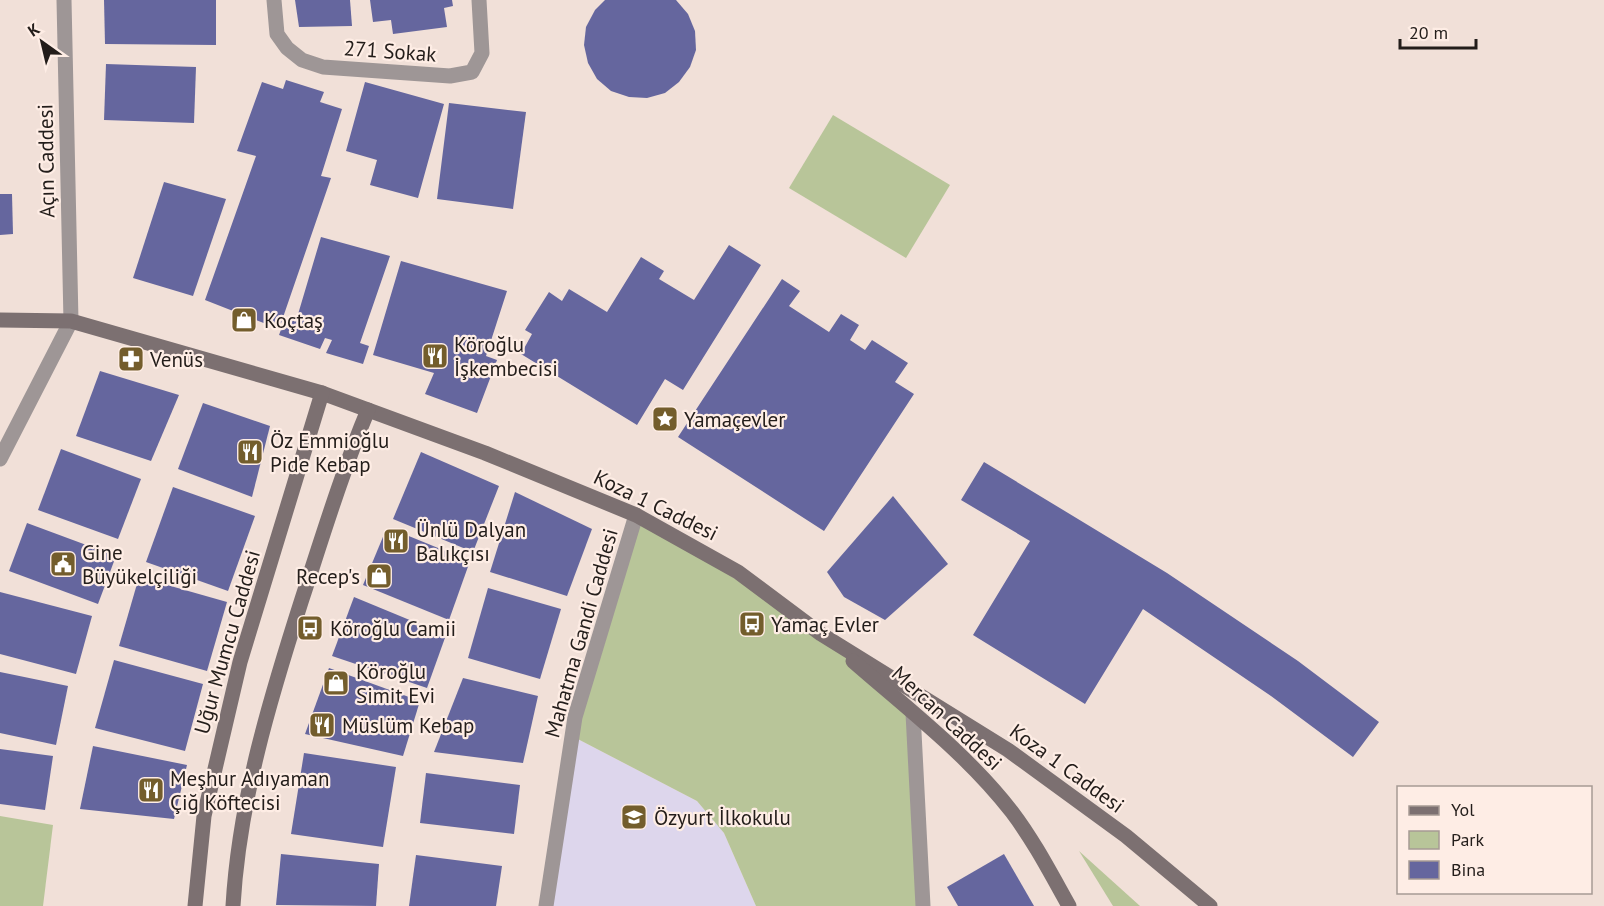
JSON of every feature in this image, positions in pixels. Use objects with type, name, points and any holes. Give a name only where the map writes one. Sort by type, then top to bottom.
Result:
[{"type":"main road","name":"Koza 1 Caddesi","points":[[0,320],[71,321],[322,393],[485,453],[636,515],[738,572],[821,634],[1008,750],[1126,836],[1210,906]]},
{"type":"main road","name":"Uğur Mumcu Caddesi","points":[[195,906],[204,816],[237,672],[322,393]]},
{"type":"main road","points":[[233,906],[242,825],[278,675],[345,466],[368,410]]},
{"type":"main road","name":"Mercan Caddesi","points":[[821,634],[958,752],[1012,813],[1044,860],[1069,906]]},
{"type":"street","name":"Açın Caddesi","points":[[64,0],[71,321]]},
{"type":"street","name":"271 Sokak","points":[[274,0],[277,34],[287,48],[302,60],[323,67],[450,76],[472,72],[482,53],[479,0]]},
{"type":"street","points":[[0,459],[71,321]]},
{"type":"street","name":"Mahatma Gandi Caddesi","points":[[546,906],[575,717],[636,515]]},
{"type":"street","points":[[913,713],[923,906]]},
{"type":"shaded area","name":"Özyurt İlkokulu","points":[[572,736],[697,801],[724,833],[756,906],[546,906]]},
{"type":"green space","points":[[833,115],[950,185],[906,258],[789,188]]},
{"type":"green space","points":[[636,515],[821,634],[913,713],[923,906],[756,906],[724,833],[697,801],[572,736]]},
{"type":"green space","points":[[0,816],[53,825],[43,906],[0,906]]},
{"type":"green space","points":[[1079,851],[1140,906],[1113,906]]},
{"type":"building","points":[[104,0],[216,0],[216,45],[105,44]]},
{"type":"building","points":[[295,0],[350,0],[352,26],[299,27]]},
{"type":"building","points":[[370,0],[452,0],[453,6],[444,8],[447,27],[393,34],[391,20],[373,22]]},
{"type":"building","points":[[605,0],[676,0],[688,14],[695,31],[696,50],[690,67],[679,82],[665,93],[647,98],[629,97],[611,91],[597,79],[588,63],[584,45],[586,27],[595,10]]},
{"type":"building","points":[[106,64],[196,67],[194,123],[104,120]]},
{"type":"building","points":[[286,80],[324,92],[320,102],[342,109],[321,176],[331,178],[279,329],[205,300],[256,156],[237,151],[262,82],[283,89]]},
{"type":"building","points":[[365,82],[444,104],[418,198],[370,185],[377,160],[346,151]]},
{"type":"building","points":[[449,103],[526,112],[513,209],[437,199]]},
{"type":"building","points":[[164,182],[226,199],[193,296],[133,278]]},
{"type":"building","points":[[0,194],[12,194],[13,234],[0,235]]},
{"type":"building","points":[[321,237],[390,256],[360,343],[369,346],[363,364],[326,353],[332,340],[325,338],[320,349],[279,335],[285,319],[296,321]]},
{"type":"building","points":[[729,245],[761,265],[683,390],[665,379],[637,425],[521,354],[532,334],[525,330],[549,292],[562,301],[569,289],[607,312],[641,257],[664,271],[659,279],[694,300]]},
{"type":"building","points":[[401,261],[507,291],[486,356],[497,360],[477,413],[425,394],[434,373],[373,355]]},
{"type":"building","points":[[782,279],[800,291],[789,306],[829,332],[841,314],[859,325],[850,340],[865,350],[872,340],[908,363],[895,382],[914,394],[824,531],[678,437]]},
{"type":"building","points":[[100,371],[179,395],[151,461],[76,436]]},
{"type":"building","points":[[203,403],[270,426],[252,497],[178,469]]},
{"type":"building","points":[[61,449],[141,479],[118,539],[38,510]]},
{"type":"building","points":[[421,452],[499,486],[473,552],[393,519]]},
{"type":"building","points":[[984,462],[1167,573],[1298,661],[1379,722],[1353,757],[1271,696],[1143,609],[1085,704],[973,635],[1030,541],[961,500]]},
{"type":"building","points":[[173,487],[255,516],[228,591],[146,562]]},
{"type":"building","points":[[515,492],[592,529],[567,596],[490,572]]},
{"type":"building","points":[[893,496],[948,564],[885,620],[844,597],[827,572]]},
{"type":"building","name":"Gine Büyükelçiliği","points":[[27,523],[116,556],[98,604],[9,571]]},
{"type":"building","points":[[394,530],[470,561],[449,620],[363,585],[385,532]]},
{"type":"building","points":[[139,577],[227,602],[207,671],[119,646]]},
{"type":"building","points":[[488,588],[561,609],[540,679],[468,658]]},
{"type":"building","points":[[0,592],[92,616],[76,674],[0,654]]},
{"type":"building","points":[[354,597],[446,635],[427,688],[332,656]]},
{"type":"building","points":[[114,660],[203,684],[185,751],[95,728]]},
{"type":"building","points":[[329,668],[420,701],[403,756],[305,734]]},
{"type":"building","points":[[0,672],[68,686],[56,745],[0,733]]},
{"type":"building","points":[[463,678],[538,696],[523,763],[434,752]]},
{"type":"building","points":[[93,746],[187,765],[174,819],[80,809]]},
{"type":"building","points":[[0,749],[53,756],[45,810],[0,804]]},
{"type":"building","points":[[304,753],[396,767],[383,847],[291,834]]},
{"type":"building","points":[[426,773],[520,785],[514,834],[420,823]]},
{"type":"building","points":[[281,854],[379,864],[376,906],[276,905]]},
{"type":"building","points":[[1004,854],[1034,906],[958,906],[947,887]]},
{"type":"building","points":[[416,855],[502,866],[496,906],[409,906]]},
{"type":"place","name":"Koçtaş","points":[[244,320]]},
{"type":"place","name":"Köroğlu İşkembecisi","points":[[435,356]]},
{"type":"place","name":"Venüs","points":[[131,359]]},
{"type":"place","name":"Yamaçevler","points":[[665,419]]},
{"type":"place","name":"Öz Emmioğlu Pide Kebap","points":[[250,452]]},
{"type":"place","name":"Ünlü Dalyan Balıkçısı","points":[[396,541]]},
{"type":"place","name":"Gine Büyükelçiliği","points":[[63,564]]},
{"type":"place","name":"Recep's","points":[[379,576]]},
{"type":"place","name":"Yamaç Evler","points":[[752,624]]},
{"type":"place","name":"Köroğlu Camii","points":[[310,628]]},
{"type":"place","name":"Köroğlu Simit Evi","points":[[336,683]]},
{"type":"place","name":"Müslüm Kebap","points":[[322,725]]},
{"type":"place","name":"Meşhur Adıyaman Çiğ Köftecisi","points":[[151,790]]},
{"type":"place","name":"Özyurt İlkokulu","points":[[634,817]]}]
